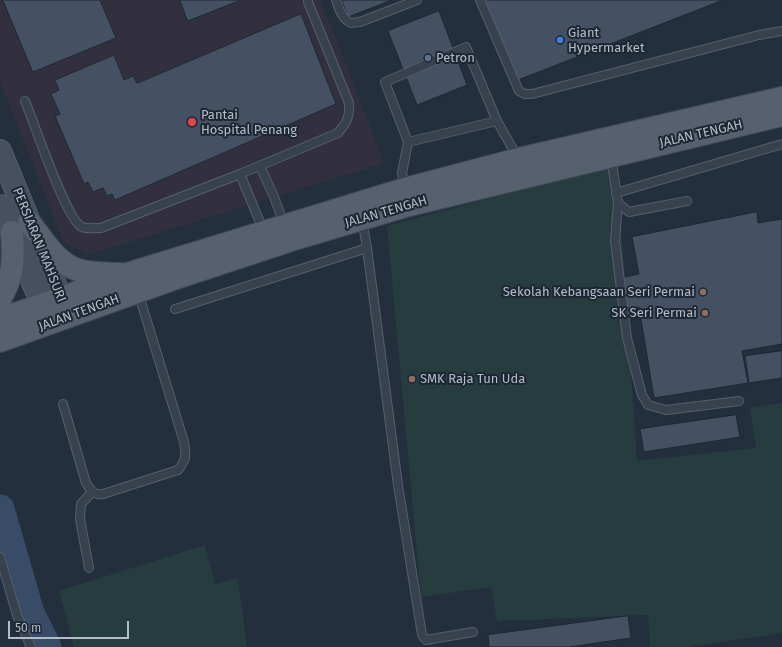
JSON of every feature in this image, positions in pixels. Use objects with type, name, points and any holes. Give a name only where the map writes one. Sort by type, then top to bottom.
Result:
[{"type":"main road","name":"JALAN TENGAH","points":[[0,341],[56,311],[132,283],[407,197],[519,159],[782,98]]},
{"type":"main road","name":"JALAN TENGAH","points":[[288,233],[362,218],[407,197],[611,155],[782,115]]},
{"type":"main road","points":[[0,299],[10,278],[21,227],[66,263],[78,270],[92,272],[132,283]]},
{"type":"main road","name":"JALAN TENGAH","points":[[0,319],[56,311]]},
{"type":"street","name":"PERSIARAN MAHSURI","points":[[0,151],[21,227],[56,311]]},
{"type":"street","name":"PERSIARAN MAHSURI","points":[[0,206],[21,227]]},
{"type":"lane","points":[[336,0],[340,12],[345,19],[351,23],[360,22],[417,0]]},
{"type":"lane","points":[[480,0],[519,91],[525,94],[532,94],[759,35],[782,31]]},
{"type":"lane","points":[[26,101],[63,201],[74,220],[82,227],[101,228],[260,166],[338,133],[350,114],[349,103],[308,2]]},
{"type":"lane","points":[[407,197],[402,173],[408,142],[385,82],[466,47],[497,121],[519,159]]},
{"type":"lane","points":[[408,142],[497,121]]},
{"type":"lane","points":[[616,193],[782,144]]},
{"type":"lane","points":[[611,155],[618,202],[615,242],[627,338],[642,395],[648,405],[666,410],[739,401]]},
{"type":"lane","points":[[260,166],[288,233]]},
{"type":"lane","points":[[240,174],[267,240]]},
{"type":"lane","points":[[618,202],[629,212],[687,201]]},
{"type":"lane","points":[[362,218],[398,485],[422,635],[426,640],[473,632]]},
{"type":"lane","points":[[175,308],[367,248]]},
{"type":"lane","points":[[63,404],[86,483],[92,492],[98,495],[178,470],[184,462],[186,453],[184,442],[132,283]]},
{"type":"lane","points":[[89,568],[80,518],[82,504],[92,492]]},
{"type":"lane","points":[[0,557],[18,615],[32,647]]},
{"type":"shaded area","name":"Pantai Hospital Penang","points":[[0,0],[320,0],[384,163],[90,254],[64,243],[0,81]]},
{"type":"green space","points":[[617,164],[637,461],[756,448],[750,408],[782,403],[782,633],[687,647],[650,647],[648,615],[497,621],[491,587],[421,597],[387,226]]},
{"type":"green space","points":[[205,545],[215,584],[238,578],[247,647],[74,647],[59,591]]},
{"type":"building","points":[[3,0],[100,0],[116,38],[33,72]]},
{"type":"building","points":[[180,0],[241,0],[188,21]]},
{"type":"building","points":[[342,0],[392,0],[348,17]]},
{"type":"building","name":"Giant Hypermarket","points":[[483,0],[723,0],[518,80]]},
{"type":"building","name":"Petron","points":[[439,11],[467,85],[417,105],[388,31]]},
{"type":"building","points":[[301,14],[336,104],[115,200],[112,194],[107,196],[103,188],[93,192],[88,182],[84,184],[55,116],[60,114],[51,94],[59,90],[55,80],[114,55],[124,80],[133,76],[137,83]]},
{"type":"building","name":"Sekolah Kebangsaan Seri Permai","points":[[757,212],[758,223],[782,219],[782,344],[742,351],[748,383],[654,398],[639,307],[626,309],[621,278],[639,274],[632,237]]},
{"type":"building","points":[[782,351],[782,378],[749,383],[745,356]]},
{"type":"building","points":[[736,415],[740,437],[644,452],[640,429]]},
{"type":"building","points":[[628,616],[631,638],[569,647],[489,647],[488,635]]},
{"type":"waterway","points":[[0,509],[30,613],[47,647]]},
{"type":"place","name":"Giant Hypermarket","points":[[560,40]]},
{"type":"place","name":"Petron","points":[[428,58]]},
{"type":"place","name":"Pantai Hospital Penang","points":[[192,122]]},
{"type":"place","name":"Sekolah Kebangsaan Seri Permai","points":[[703,292]]},
{"type":"place","name":"SK Seri Permai","points":[[705,313]]},
{"type":"place","name":"SMK Raja Tun Uda","points":[[412,379]]}]
